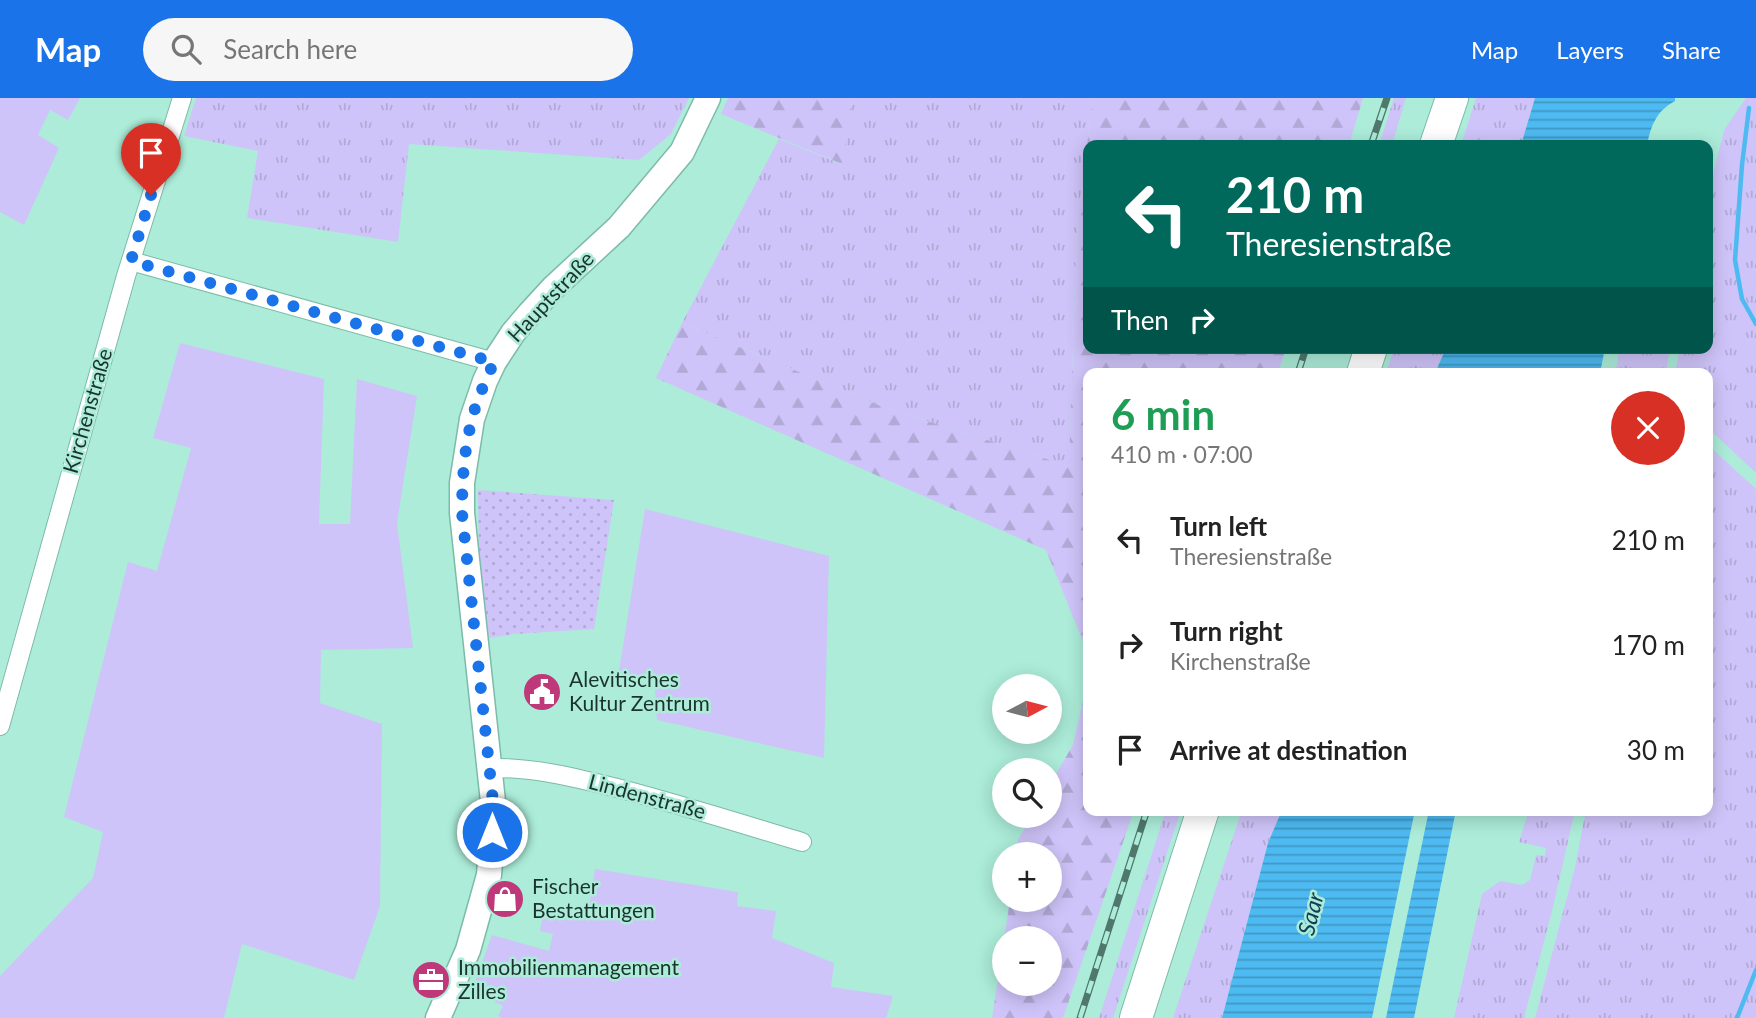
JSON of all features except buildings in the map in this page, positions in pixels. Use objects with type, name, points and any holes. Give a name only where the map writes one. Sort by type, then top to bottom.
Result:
[{"type":"highway","points":[[1417,140],[1430,98]]},
{"type":"highway","points":[[1438,140],[1452,98]]},
{"type":"highway","points":[[1136,1018],[1201,816]]},
{"type":"highway","points":[[1158,1018],[1222,816]]},
{"type":"main road","name":"Hauptstraße","points":[[438,1018],[468,950],[489,875],[494,811],[462,513],[466,447],[472,419],[494,362],[513,333],[553,288],[619,226],[682,152],[708,98]]},
{"type":"street","name":"Kirchenstraße","points":[[0,726],[131,261],[182,98]]},
{"type":"street","points":[[131,261],[494,362]]},
{"type":"street","name":"Lindenstraße","points":[[489,768],[513,767],[559,773],[675,803],[802,842]]},
{"type":"green space","points":[[0,98],[80,98],[68,120],[50,110],[38,135],[59,148],[24,225],[0,212]]},
{"type":"green space","points":[[196,98],[689,98],[671,134],[639,160],[409,144],[398,242],[247,218],[258,151],[184,136]]},
{"type":"green space","points":[[728,98],[853,98],[842,164],[721,114]]},
{"type":"green space","points":[[853,98],[1093,98],[1088,140],[1083,140],[1083,177],[1077,224],[1069,466],[883,407],[682,323],[779,139],[841,164]]},
{"type":"green space","points":[[1093,98],[1363,98],[1350,140],[1088,140]]},
{"type":"green space","points":[[1394,98],[1406,98],[1393,140],[1381,140]]},
{"type":"green space","points":[[1476,98],[1535,98],[1522,140],[1463,140]]},
{"type":"green space","points":[[1746,98],[1756,98],[1756,473],[1713,433],[1713,368],[1676,368],[1679,354],[1713,354],[1713,175],[1724,130]]},
{"type":"green space","points":[[1083,177],[1083,354],[1284,354],[1280,368],[1083,368],[1083,642],[1046,550],[656,378],[682,323],[883,407],[1069,466],[1077,224]]},
{"type":"green space","points":[[180,343],[324,379],[319,524],[350,524],[357,379],[417,396],[397,523],[413,648],[321,650],[320,703],[382,724],[380,906],[354,980],[242,944],[224,1018],[0,1018],[0,976],[93,878],[103,832],[64,817],[128,562],[157,571],[191,448],[153,438]]},
{"type":"green space","points":[[1392,354],[1443,354],[1437,368],[1388,368]]},
{"type":"green space","points":[[1619,354],[1669,354],[1667,368],[1616,368]]},
{"type":"green space","points":[[1713,450],[1756,489],[1756,1018],[1535,1018],[1575,867],[1585,816],[1713,816]]},
{"type":"green space","points":[[478,490],[614,500],[594,629],[489,638],[479,557]]},
{"type":"green space","points":[[645,509],[829,556],[824,758],[657,720],[654,677],[618,677]]},
{"type":"green space","points":[[1083,702],[1083,816],[1132,816],[1063,1018],[992,1018],[995,996],[1062,996],[1062,926],[1006,926],[1008,912],[1062,912],[1062,842],[1018,840],[1025,828],[1062,828],[1062,764],[1073,745]]},
{"type":"green space","points":[[1164,816],[1179,816],[1113,1018],[1099,1018]]},
{"type":"green space","points":[[1240,816],[1279,816],[1268,843],[1222,1018],[1173,1018]]},
{"type":"green space","points":[[1527,816],[1574,816],[1524,1018],[1454,1018],[1482,894],[1500,881],[1522,885],[1530,880],[1536,855],[1545,856],[1546,848],[1519,842]]},
{"type":"green space","points":[[595,869],[738,892],[737,906],[776,911],[772,938],[834,963],[831,987],[893,996],[886,1018],[498,1016],[503,1006],[485,997],[489,988],[475,982],[492,935],[549,951],[553,934],[540,931],[543,914],[587,919]]},
{"type":"water","points":[[1535,98],[1675,98],[1655,120],[1648,140],[1522,140]]},
{"type":"water","points":[[1443,354],[1604,354],[1601,368],[1437,368]]},
{"type":"water","name":"Saar","points":[[1279,816],[1414,816],[1372,1018],[1222,1018],[1268,843]]},
{"type":"water","points":[[1428,816],[1455,816],[1414,1018],[1386,1018]]},
{"type":"waterway","points":[[1749,108],[1735,260],[1742,299],[1756,324]]},
{"type":"waterway","points":[[1737,1018],[1756,970]]},
{"type":"railway","points":[[1373,140],[1387,98]]},
{"type":"railway","points":[[1300,368],[1304,354]]},
{"type":"railway","points":[[1080,1018],[1145,816]]},
{"type":"place","name":"Alevitisches Kultur Zentrum","points":[[542,692]]},
{"type":"place","name":"Fischer Bestattungen","points":[[505,899]]},
{"type":"place","name":"Immobilienmanagement Zilles","points":[[431,980]]},
{"type":"route","points":[[151,195],[131,261],[494,362],[472,419],[466,447],[462,513],[494,811],[492,832]]}]
